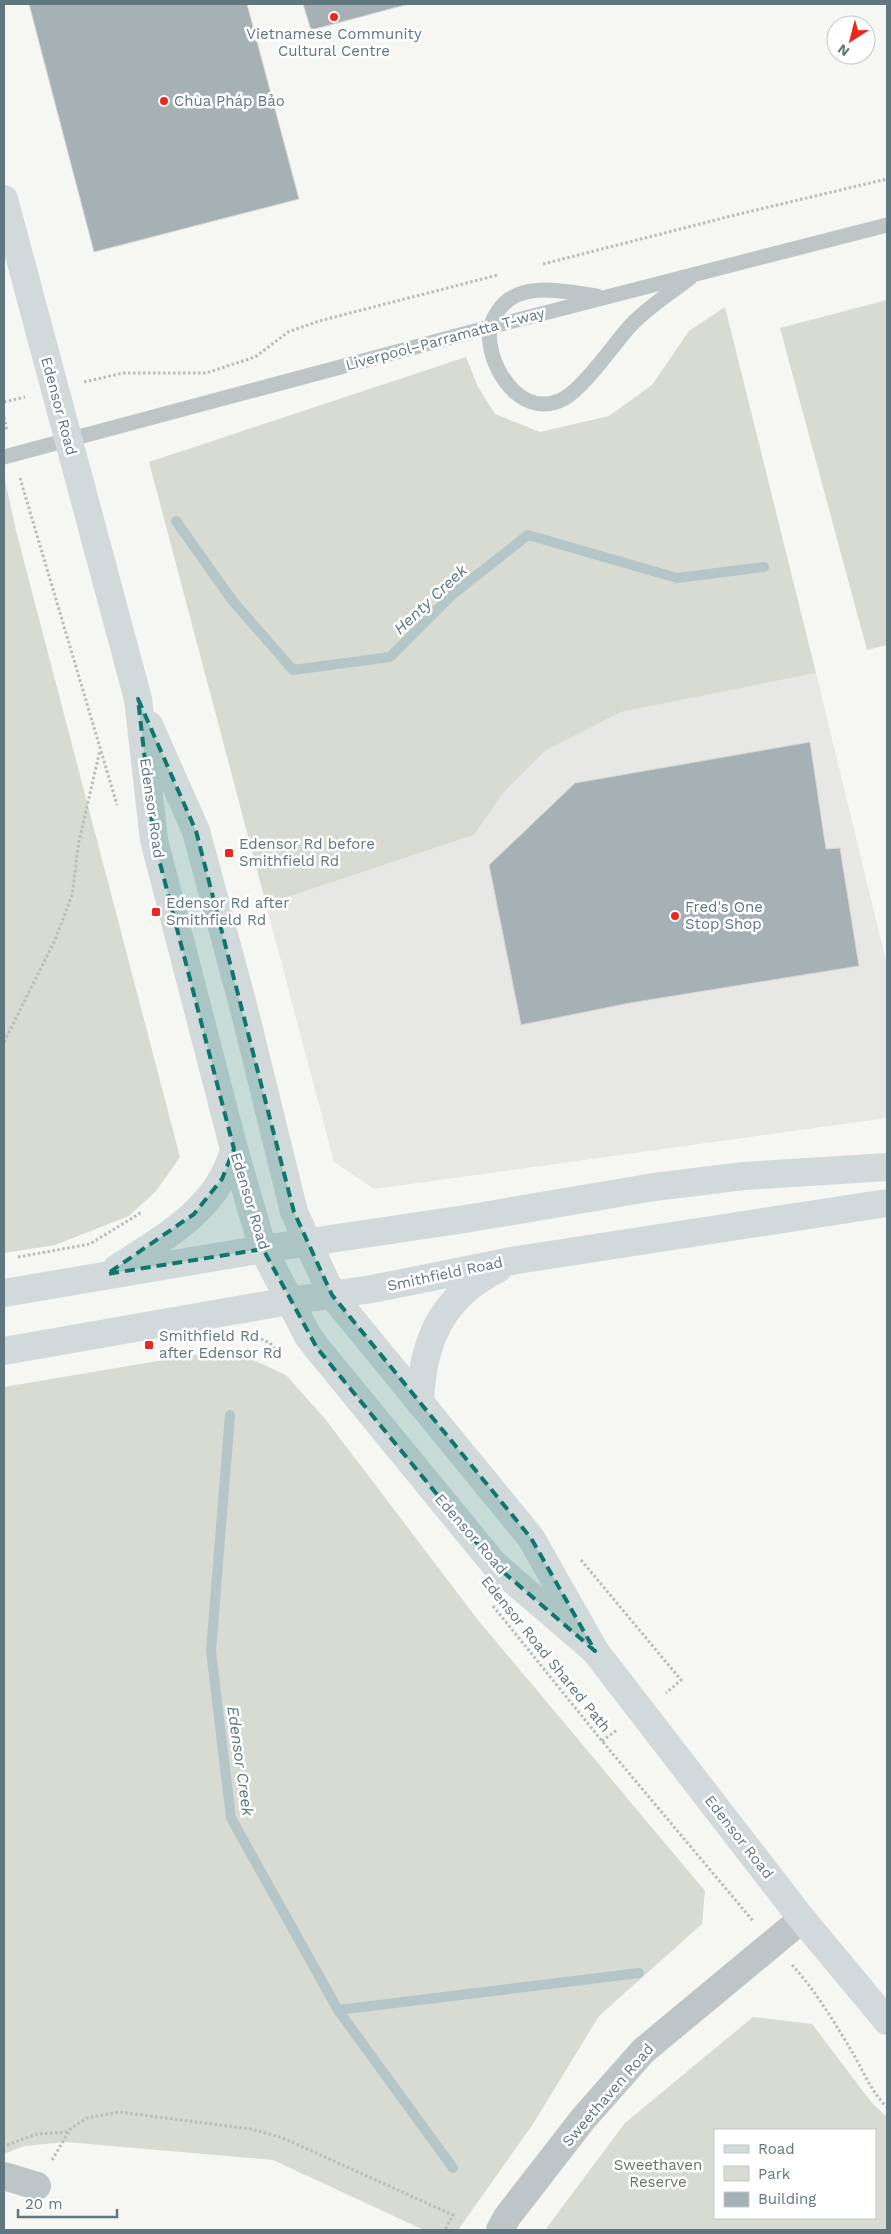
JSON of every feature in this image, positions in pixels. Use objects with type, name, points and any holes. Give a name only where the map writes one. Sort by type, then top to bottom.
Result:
[{"type":"main road","name":"Edensor Road","points":[[4,199],[138,699],[196,831],[244,1009],[294,1212],[332,1295],[531,1538],[595,1651],[802,1918],[887,2021]]},
{"type":"main road","name":"Edensor Road","points":[[138,699],[154,840],[234,1149],[263,1249],[308,1336],[494,1564],[595,1651]]},
{"type":"main road","points":[[107,1274],[169,1234],[194,1214],[222,1179],[231,1163],[234,1149]]},
{"type":"main road","points":[[4,1293],[107,1274],[654,1187],[744,1176],[887,1167]]},
{"type":"main road","name":"Smithfield Road","points":[[4,1351],[289,1301],[387,1286],[517,1260],[887,1203]]},
{"type":"main road","points":[[420,1403],[424,1365],[432,1334],[446,1311],[478,1279],[517,1260]]},
{"type":"street","name":"Sweethaven Road","points":[[500,2230],[507,2217],[583,2119],[643,2051],[802,1918]]},
{"type":"street","points":[[4,2176],[37,2186]]},
{"type":"lane","name":"Liverpool–Parramatta T-way","points":[[4,457],[490,327],[887,224]]},
{"type":"lane","points":[[606,298],[561,291],[540,290],[526,292],[512,298],[500,307],[490,327],[492,354],[503,381],[511,390],[522,397],[536,402],[550,403],[563,399],[572,393],[632,325],[660,300],[698,273]]},
{"type":"path","points":[[4,1042],[55,940],[72,895],[79,841],[100,750]]},
{"type":"path","points":[[13,1258],[90,1244],[145,1210]]},
{"type":"path","points":[[270,1343],[283,1358]]},
{"type":"path","name":"Edensor Road Shared Path","points":[[491,1604],[744,1912]]},
{"type":"path","points":[[803,1977],[853,2053],[878,2098],[887,2108]]},
{"type":"path","points":[[37,2186],[67,2132],[87,2118],[119,2112],[251,2129],[283,2138],[454,2215],[445,2230]]},
{"type":"path","points":[[4,2146],[37,2134],[67,2132]]},
{"type":"highlighted area","points":[[138,699],[196,831],[294,1212],[332,1295],[531,1538],[595,1651],[494,1564],[317,1348],[263,1249],[107,1274],[194,1214],[222,1179],[234,1149],[154,840]]},
{"type":"shaded area","points":[[816,673],[887,965],[887,1118],[374,1189],[334,1162],[266,904],[474,835],[505,791],[546,750],[621,712]]},
{"type":"green space","points":[[887,300],[887,645],[867,650],[780,328]]},
{"type":"green space","points":[[725,307],[816,673],[621,712],[546,750],[505,791],[474,835],[266,904],[149,462],[466,357],[478,387],[495,414],[540,432],[609,416],[652,385],[689,331]]},
{"type":"green space","points":[[4,475],[16,531],[180,1157],[156,1191],[129,1216],[55,1245],[4,1253]]},
{"type":"green space","points":[[229,1349],[286,1375],[326,1420],[478,1620],[705,1891],[702,1924],[599,2016],[533,2124],[458,2230],[424,2230],[273,2160],[66,2142],[24,2146],[4,2154],[4,1387]]},
{"type":"green space","name":"Sweethaven Reserve","points":[[753,2017],[812,2024],[872,2103],[887,2117],[887,2230],[545,2230],[625,2123]]},
{"type":"building","name":"Chùa Pháp Bảo","points":[[29,4],[247,4],[299,199],[94,252]]},
{"type":"building","name":"Vietnamese Community Cultural Centre","points":[[303,4],[409,4],[311,30]]},
{"type":"building","name":"Fred's One Stop Shop","points":[[810,742],[826,849],[840,848],[859,966],[630,1003],[521,1025],[489,865],[575,783]]},
{"type":"waterway","name":"Henty Creek","points":[[176,521],[232,600],[293,670],[390,657],[453,594],[528,535],[677,578],[764,567]]},
{"type":"waterway","name":"Edensor Creek","points":[[230,1415],[211,1651],[231,1818],[338,2010],[453,2168]]},
{"type":"waterway","points":[[338,2010],[639,1973]]},
{"type":"place","name":"Vietnamese Community Cultural Centre","points":[[334,17]]},
{"type":"place","name":"Chùa Pháp Bảo","points":[[164,101]]},
{"type":"place","name":"Edensor Rd before Smithfield Rd","points":[[229,853]]},
{"type":"place","name":"Edensor Rd after Smithfield Rd","points":[[156,912]]},
{"type":"place","name":"Fred's One Stop Shop","points":[[675,916]]},
{"type":"place","name":"Smithfield Rd after Edensor Rd","points":[[149,1345]]}]
